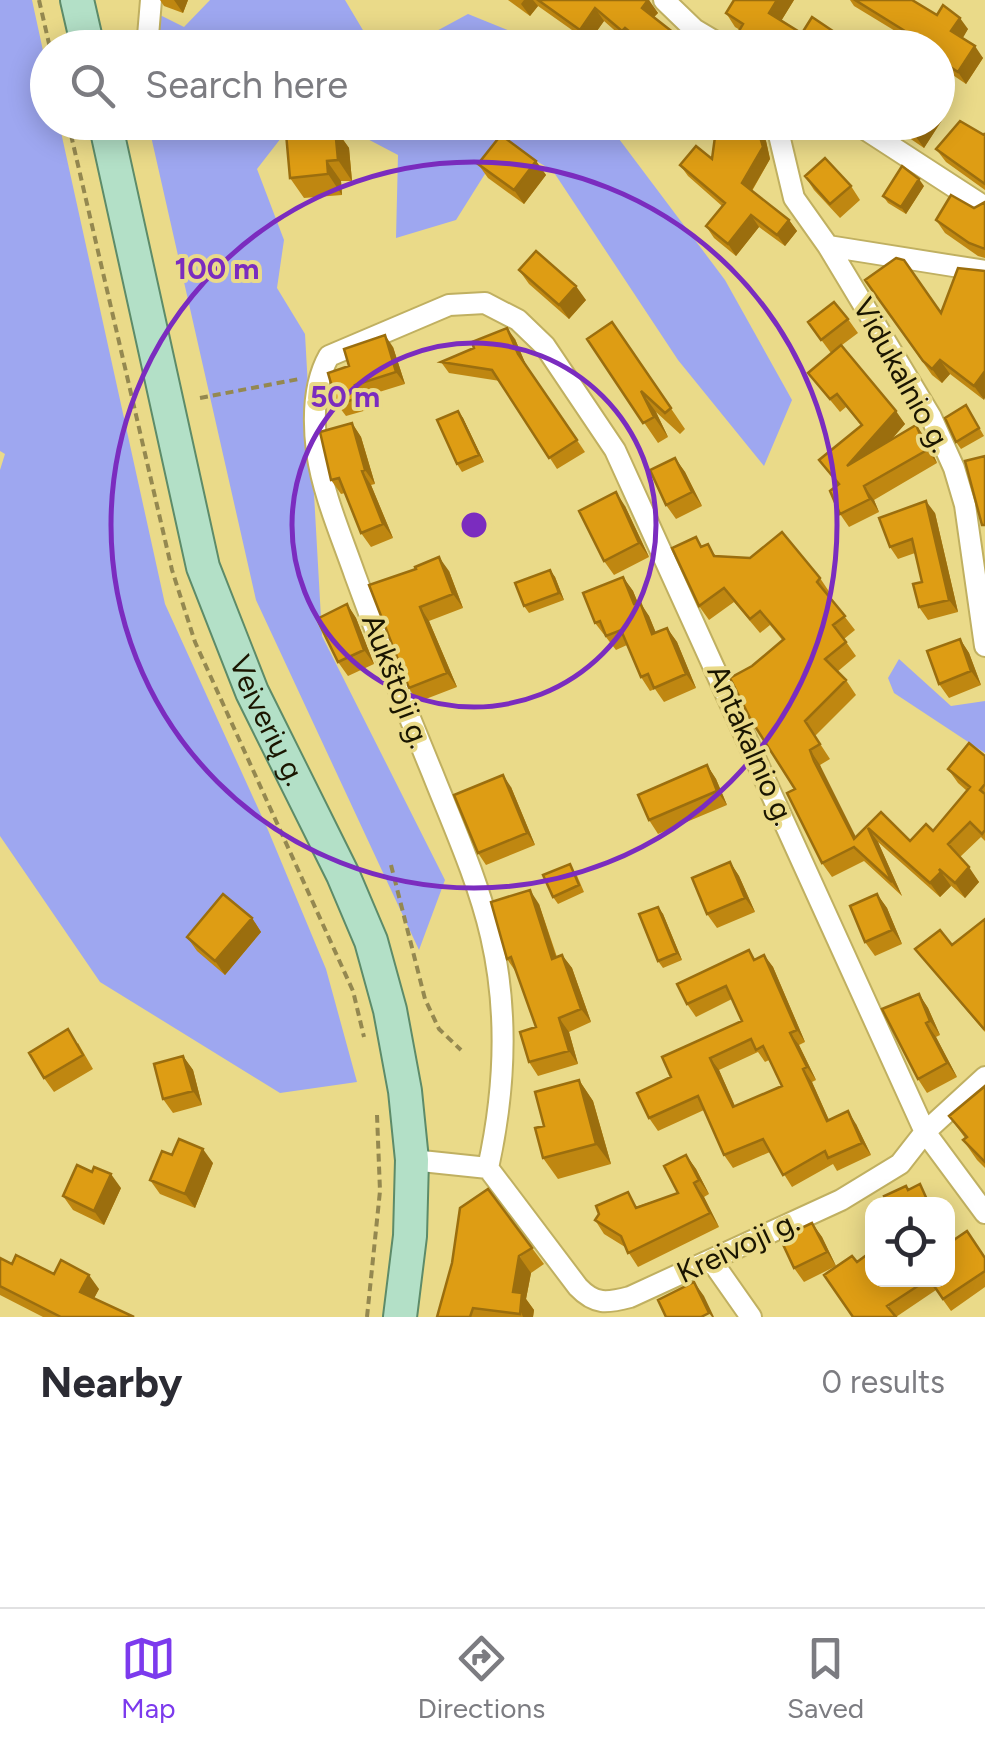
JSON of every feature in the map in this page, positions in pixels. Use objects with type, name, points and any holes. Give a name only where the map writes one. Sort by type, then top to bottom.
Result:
[{"type":"main road","points":[[77,0],[84,30]]},
{"type":"main road","name":"Veiverių g.","points":[[109,140],[203,567],[252,692],[343,875],[371,941],[390,1010],[405,1091],[412,1160],[410,1236],[400,1317]]},
{"type":"street","points":[[148,30],[151,0]]},
{"type":"street","points":[[664,0],[694,29]]},
{"type":"street","name":"Vidukalnio g.","points":[[780,140],[794,198],[828,246],[932,416],[954,468],[965,505],[985,646]]},
{"type":"street","points":[[881,140],[985,208]]},
{"type":"street","points":[[828,246],[985,271]]},
{"type":"street","name":"Antakalnio g.","points":[[318,375],[329,356],[449,305],[485,303],[518,320],[545,346],[615,450],[925,1132],[985,1213]]},
{"type":"street","name":"Aukštoji g.","points":[[318,375],[317,452],[334,516],[384,656],[463,848],[490,934],[504,1025],[498,1122],[488,1168]]},
{"type":"street","points":[[925,1132],[985,1077]]},
{"type":"street","name":"Kreivoji g.","points":[[488,1168],[588,1297],[605,1304],[630,1298],[841,1200],[900,1164],[925,1132]]},
{"type":"street","points":[[412,1160],[488,1168]]},
{"type":"street","points":[[711,1260],[751,1317]]},
{"type":"path","points":[[39,0],[46,30]]},
{"type":"path","points":[[200,398],[318,375]]},
{"type":"path","points":[[392,865],[425,998],[438,1029],[461,1050]]},
{"type":"shaded area","points":[[0,0],[32,0],[39,30],[30,30],[30,140],[63,140],[165,604],[268,830],[326,969],[357,1082],[280,1093],[100,982],[0,836],[0,470],[5,454],[0,451]]},
{"type":"shaded area","points":[[210,0],[345,0],[363,30],[155,30],[156,13],[184,27]]},
{"type":"shaded area","points":[[468,14],[507,30],[438,30]]},
{"type":"shaded area","points":[[152,140],[279,140],[257,169],[284,240],[277,288],[305,334],[322,636],[445,880],[419,950],[256,600]]},
{"type":"shaded area","points":[[369,140],[620,140],[725,280],[792,400],[764,466],[678,360],[553,171],[505,142],[456,220],[396,238],[398,155]]},
{"type":"shaded area","points":[[899,659],[951,706],[985,701],[985,753],[894,693],[888,678]]},
{"type":"building","points":[[538,0],[648,0],[642,8],[670,30],[621,30],[595,8],[580,30]]},
{"type":"building","points":[[734,0],[777,0],[769,13],[796,30],[740,30],[743,24],[726,13]]},
{"type":"building","points":[[855,0],[912,0],[937,15],[943,5],[960,18],[952,30],[903,30]]},
{"type":"building","points":[[812,17],[831,30],[804,30]]},
{"type":"building","points":[[955,34],[975,46],[958,72],[955,70]]},
{"type":"building","points":[[960,121],[985,133],[985,184],[936,149],[944,140],[955,140],[955,127]]},
{"type":"building","points":[[287,140],[336,140],[338,160],[327,161],[328,174],[290,178]]},
{"type":"building","points":[[497,140],[508,140],[536,161],[514,190],[478,164]]},
{"type":"building","points":[[715,140],[761,140],[763,147],[742,183],[789,220],[777,235],[751,215],[728,244],[706,226],[725,203],[680,165],[696,146],[712,159]]},
{"type":"building","points":[[825,158],[851,186],[830,204],[805,176]]},
{"type":"building","points":[[902,166],[919,179],[901,207],[883,196]]},
{"type":"building","points":[[951,195],[974,208],[985,202],[985,249],[936,220]]},
{"type":"building","points":[[536,251],[576,286],[559,305],[519,270]]},
{"type":"building","points":[[896,258],[904,260],[941,313],[958,268],[985,271],[985,371],[974,386],[940,360],[932,369],[923,361],[865,280]]},
{"type":"building","points":[[834,302],[848,319],[821,340],[808,322]]},
{"type":"building","points":[[612,322],[671,408],[665,413],[641,391],[654,417],[643,423],[587,339]]},
{"type":"building","points":[[507,328],[518,354],[577,440],[549,458],[492,370],[441,362],[474,348],[472,342]]},
{"type":"building","points":[[385,335],[396,372],[355,385],[359,398],[337,404],[328,373],[349,366],[344,349]]},
{"type":"building","points":[[841,345],[896,411],[847,466],[916,425],[927,450],[864,486],[870,499],[840,514],[830,491],[839,484],[819,460],[862,425],[837,394],[830,399],[808,373]]},
{"type":"building","points":[[966,405],[979,428],[956,442],[945,418]]},
{"type":"building","points":[[458,411],[479,455],[457,464],[437,420]]},
{"type":"building","points":[[352,423],[365,470],[362,471],[383,524],[361,533],[339,478],[331,480],[320,432]]},
{"type":"building","points":[[985,456],[985,525],[982,525],[965,461]]},
{"type":"building","points":[[675,458],[692,492],[666,505],[650,470]]},
{"type":"building","points":[[616,492],[639,543],[604,561],[579,511]]},
{"type":"building","points":[[926,501],[949,600],[919,607],[913,584],[922,582],[912,539],[890,547],[879,518]]},
{"type":"building","points":[[782,532],[845,616],[833,625],[846,642],[825,659],[846,680],[805,721],[820,744],[810,750],[814,761],[854,839],[881,812],[910,841],[926,824],[933,831],[970,787],[948,769],[969,743],[985,756],[985,784],[980,790],[985,794],[985,830],[982,834],[970,822],[948,844],[969,867],[955,883],[939,869],[941,872],[930,883],[868,828],[892,882],[854,847],[822,863],[787,793],[795,789],[751,720],[730,678],[752,666],[784,639],[760,611],[750,619],[724,588],[699,606],[672,548],[696,537],[701,547],[708,544],[714,556],[750,558]]},
{"type":"building","points":[[439,557],[453,594],[420,607],[447,673],[409,688],[369,585]]},
{"type":"building","points":[[550,570],[559,593],[524,606],[515,583]]},
{"type":"building","points":[[623,577],[634,604],[640,602],[652,634],[667,628],[686,674],[654,688],[648,674],[641,677],[621,630],[606,636],[600,621],[595,623],[583,593]]},
{"type":"building","points":[[347,604],[364,650],[338,662],[317,619]]},
{"type":"building","points":[[960,639],[971,671],[939,684],[927,651]]},
{"type":"building","points":[[707,765],[717,791],[649,820],[638,795]]},
{"type":"building","points":[[503,775],[527,833],[478,853],[454,795]]},
{"type":"building","points":[[730,862],[745,898],[707,914],[692,878]]},
{"type":"building","points":[[570,864],[579,885],[553,897],[543,875]]},
{"type":"building","points":[[530,890],[552,959],[562,955],[581,1009],[559,1018],[569,1051],[529,1062],[520,1032],[536,1027],[511,957],[507,959],[491,902]]},
{"type":"building","points":[[223,894],[252,918],[215,961],[187,937]]},
{"type":"building","points":[[877,894],[892,930],[865,942],[850,906]]},
{"type":"building","points":[[658,907],[677,953],[658,961],[639,914]]},
{"type":"building","points":[[985,919],[984,1029],[915,949],[940,930],[952,945]]},
{"type":"building","points":[[749,950],[754,960],[764,955],[797,1030],[790,1033],[827,1121],[848,1111],[862,1143],[828,1158],[825,1151],[783,1175],[763,1139],[724,1155],[698,1096],[649,1118],[637,1093],[671,1077],[662,1057],[742,1021],[726,986],[687,1004],[677,984]],"holes":[[[751,1039],[756,1050],[763,1046],[782,1086],[733,1107],[710,1058]]]},
{"type":"building","points":[[919,994],[930,1021],[926,1023],[947,1063],[918,1079],[882,1009]]},
{"type":"building","points":[[68,1029],[83,1055],[44,1078],[29,1053]]},
{"type":"building","points":[[183,1056],[193,1091],[163,1099],[154,1064]]},
{"type":"building","points":[[579,1080],[596,1144],[543,1158],[535,1128],[544,1126],[535,1092]]},
{"type":"building","points":[[985,1086],[985,1162],[963,1140],[967,1137],[949,1116]]},
{"type":"building","points":[[179,1139],[203,1149],[185,1194],[150,1180],[162,1151],[172,1155]]},
{"type":"building","points":[[686,1155],[699,1180],[694,1183],[710,1213],[628,1253],[621,1236],[595,1220],[599,1214],[596,1206],[628,1192],[636,1208],[678,1193],[664,1166]]},
{"type":"building","points":[[77,1165],[111,1174],[94,1211],[63,1196]]},
{"type":"building","points":[[920,1184],[926,1197],[884,1196],[906,1186],[908,1190]]},
{"type":"building","points":[[488,1189],[532,1248],[519,1256],[513,1292],[522,1293],[520,1314],[473,1308],[470,1317],[437,1317],[452,1263],[460,1208]]},
{"type":"building","points":[[812,1223],[827,1252],[794,1268],[780,1238]]},
{"type":"building","points":[[967,1231],[985,1258],[985,1271],[943,1299],[935,1287],[955,1287],[955,1239]]},
{"type":"building","points":[[16,1255],[54,1274],[61,1260],[89,1275],[80,1292],[134,1317],[61,1317],[0,1286],[0,1258],[12,1264]]},
{"type":"building","points":[[852,1256],[857,1262],[865,1256],[865,1287],[916,1287],[887,1306],[896,1317],[853,1317],[824,1275]]},
{"type":"building","points":[[694,1282],[709,1313],[701,1317],[666,1317],[658,1300]]}]
